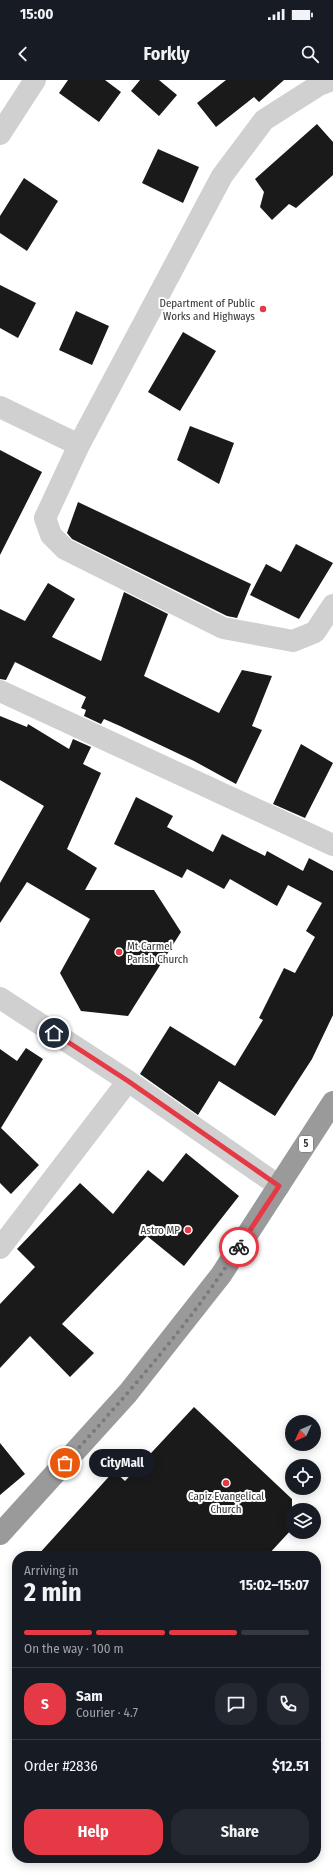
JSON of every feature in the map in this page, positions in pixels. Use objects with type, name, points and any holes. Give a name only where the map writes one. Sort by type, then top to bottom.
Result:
[{"type":"highway","name":"5","points":[[0,1534],[128,1394],[221,1275],[333,1102]]},
{"type":"street","points":[[0,134],[35,80]]},
{"type":"street","points":[[332,80],[319,85],[264,120],[222,176],[79,445],[46,518],[51,535],[65,549],[223,628],[293,641],[315,632],[333,605]]},
{"type":"street","points":[[0,407],[79,445]]},
{"type":"street","points":[[0,691],[333,845]]},
{"type":"street","points":[[0,998],[128,1081],[279,1186]]},
{"type":"street","points":[[0,1248],[128,1081]]},
{"type":"building","points":[[68,80],[105,80],[121,92],[99,122],[59,93]]},
{"type":"building","points":[[140,80],[159,80],[177,95],[159,116],[131,91]]},
{"type":"building","points":[[226,80],[284,80],[259,102],[254,97],[216,127],[197,103]]},
{"type":"building","points":[[317,124],[333,142],[333,175],[296,208],[289,204],[272,220],[260,207],[264,192],[255,179]]},
{"type":"building","points":[[158,149],[199,167],[183,203],[142,183]]},
{"type":"building","points":[[24,178],[58,201],[27,251],[0,233],[0,216]]},
{"type":"building","points":[[0,285],[36,303],[18,338],[0,328]]},
{"type":"building","points":[[76,311],[109,326],[92,365],[59,350]]},
{"type":"building","points":[[183,332],[216,351],[180,411],[148,392]]},
{"type":"building","points":[[190,426],[234,443],[219,484],[177,460]]},
{"type":"building","points":[[0,450],[42,472],[0,555]]},
{"type":"building","points":[[78,502],[251,584],[237,618],[227,616],[72,539],[67,533]]},
{"type":"building","points":[[296,544],[333,563],[299,619],[250,595],[266,564],[281,572]]},
{"type":"building","points":[[48,583],[75,599],[52,637],[101,661],[124,592],[168,614],[144,676],[219,713],[242,670],[272,676],[252,726],[262,730],[236,784],[194,761],[120,726],[104,719],[101,724],[84,716],[86,710],[81,708],[86,697],[15,662],[6,680],[0,679],[0,609],[25,621]]},
{"type":"building","points":[[0,716],[27,727],[28,724],[69,749],[73,739],[91,747],[83,764],[101,773],[67,849],[97,868],[85,890],[154,890],[181,932],[128,1016],[81,1011],[60,973],[90,919],[27,882],[0,923],[0,883],[44,806],[0,780]]},
{"type":"building","points":[[301,744],[333,763],[305,818],[273,804]]},
{"type":"building","points":[[136,797],[173,816],[167,827],[213,852],[222,834],[265,856],[267,851],[303,871],[309,858],[333,871],[333,1015],[312,1059],[275,1116],[219,1081],[198,1115],[140,1074],[170,1026],[235,1066],[263,1020],[259,1018],[284,968],[295,973],[315,937],[306,931],[322,903],[288,885],[277,906],[230,879],[224,889],[187,869],[182,878],[114,844]]},
{"type":"building","points":[[26,1048],[43,1059],[1,1128],[39,1165],[11,1194],[0,1183],[0,1049],[17,1061]]},
{"type":"building","points":[[186,1153],[239,1196],[184,1266],[147,1236],[62,1324],[94,1353],[70,1377],[30,1336],[0,1368],[0,1304],[35,1267],[17,1249],[80,1183],[113,1214],[148,1170],[163,1182]]},
{"type":"building","points":[[194,1407],[285,1492],[285,1495],[288,1495],[292,1499],[292,1503],[285,1503],[285,1537],[272,1551],[42,1551],[114,1471],[125,1481]]},
{"type":"building","points":[[0,1443],[25,1474],[0,1495]]},
{"type":"way so far","points":[[65,1463],[128,1394],[221,1275],[239,1247]]},
{"type":"place","name":"Department of Public Works and Highways","points":[[263,309]]},
{"type":"place","name":"Mt Carmel Parish Church","points":[[119,952]]},
{"type":"place","name":"Astro MP","points":[[188,1230]]},
{"type":"place","name":"CityMall","points":[[65,1463]]},
{"type":"place","name":"Capiz Evangelical Church","points":[[226,1483]]},
{"type":"route","points":[[54,1033],[128,1081],[279,1186],[239,1247]]}]
